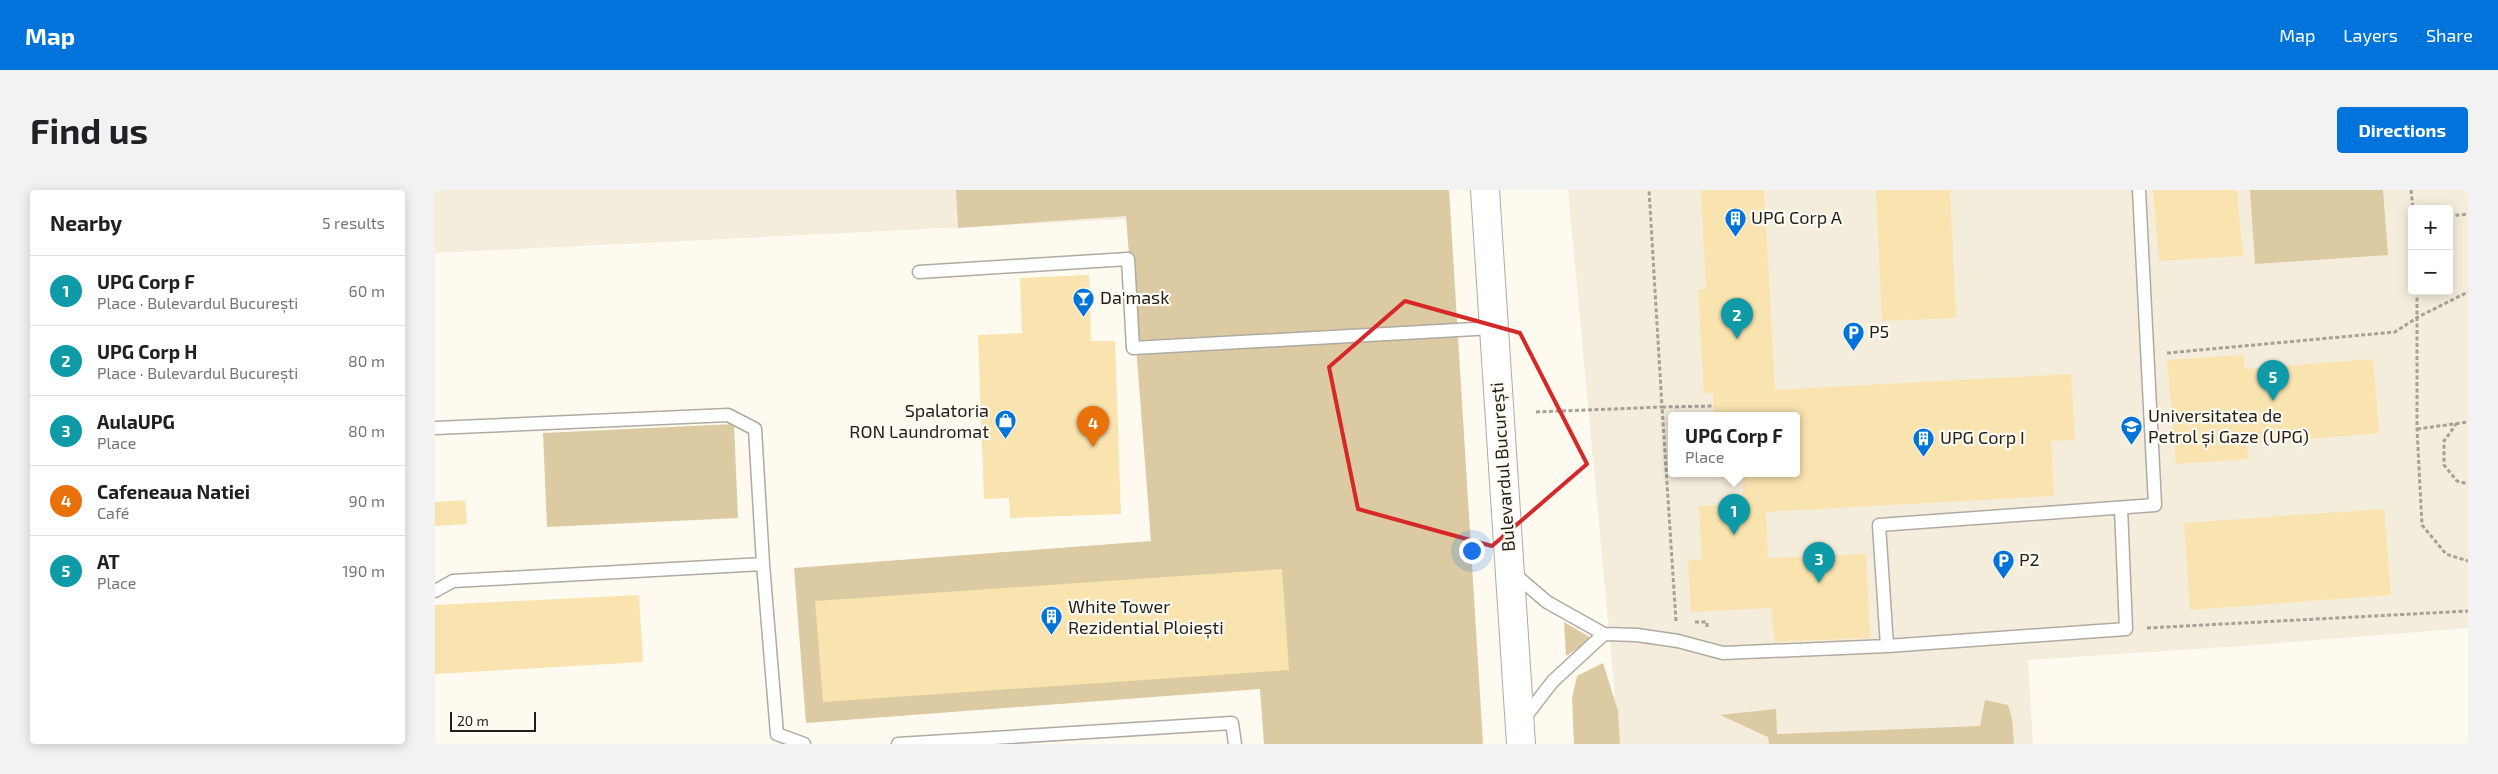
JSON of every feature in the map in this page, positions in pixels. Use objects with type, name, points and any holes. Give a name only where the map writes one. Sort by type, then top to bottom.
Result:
[{"type":"main road","name":"Bulevardul București","points":[[1485,190],[1521,734]]},
{"type":"lane","points":[[1887,646],[1879,525],[2155,505],[2149,355],[2139,190]]},
{"type":"lane","points":[[919,272],[1127,259],[1133,348],[1493,328]]},
{"type":"lane","points":[[435,428],[728,415],[755,429],[763,564],[777,734],[803,744]]},
{"type":"lane","points":[[1510,570],[1547,602],[1604,634],[1637,634],[1678,641],[1723,653],[1887,646],[2126,629],[2121,508]]},
{"type":"lane","points":[[435,591],[453,581],[763,564]]},
{"type":"lane","points":[[1521,734],[1553,681],[1604,634]]},
{"type":"lane","points":[[898,744],[1232,723],[1235,744]]},
{"type":"path","points":[[1649,190],[1677,623],[1684,623]]},
{"type":"path","points":[[2411,190],[2413,205]]},
{"type":"path","points":[[2453,216],[2468,214]]},
{"type":"path","points":[[2149,355],[2395,332],[2468,292]]},
{"type":"path","points":[[2417,295],[2417,429],[2423,525],[2446,554],[2468,562]]},
{"type":"path","points":[[1536,412],[1714,406]]},
{"type":"path","points":[[2417,429],[2468,422]]},
{"type":"path","points":[[2457,424],[2444,441],[2444,465],[2457,481],[2468,484]]},
{"type":"path","points":[[2126,629],[2468,611]]},
{"type":"path","points":[[1692,622],[1707,622],[1708,649]]},
{"type":"highlighted area","points":[[1405,301],[1520,333],[1587,464],[1492,546],[1358,509],[1329,367]]},
{"type":"shaded area","points":[[435,190],[1271,190],[1272,212],[435,253]]},
{"type":"shaded area","points":[[956,190],[1449,190],[1483,744],[1264,744],[1260,689],[806,723],[794,568],[1151,541],[1126,216],[958,228]]},
{"type":"shaded area","name":"Universitatea de Petrol și Gaze (UPG)","points":[[1568,190],[2468,190],[2468,628],[2242,646],[2028,660],[2033,744],[1616,744],[1614,686]]},
{"type":"shaded area","points":[[2250,190],[2383,190],[2388,255],[2255,264]]},
{"type":"shaded area","points":[[734,424],[738,518],[547,527],[543,433]]},
{"type":"shaded area","points":[[1564,622],[1593,639],[1566,656]]},
{"type":"shaded area","points":[[1603,663],[1618,711],[1620,744],[1574,744],[1572,698],[1577,676]]},
{"type":"shaded area","points":[[1985,700],[2008,705],[2012,719],[2014,744],[1769,744],[1768,737],[1720,715],[1776,709],[1777,734],[1980,726]]},
{"type":"building","points":[[1701,190],[1764,190],[1775,390],[2071,374],[2075,440],[2051,441],[2054,496],[1766,512],[1768,558],[1866,554],[1870,638],[1775,642],[1771,608],[1691,612],[1688,560],[1702,559],[1699,506],[1744,504],[1742,477],[1800,477],[1800,412],[1714,412],[1713,393],[1704,393],[1698,289],[1706,289]]},
{"type":"building","points":[[1876,190],[1950,190],[1956,318],[1882,321]]},
{"type":"building","points":[[2153,190],[2237,190],[2243,256],[2159,261]]},
{"type":"building","points":[[1089,275],[1091,341],[1115,341],[1121,514],[1010,518],[1009,498],[984,499],[978,335],[1022,333],[1020,278]]},
{"type":"building","points":[[2243,355],[2245,369],[2373,359],[2379,433],[2247,444],[2248,459],[2176,464],[2167,360]]},
{"type":"building","points":[[465,500],[467,524],[435,526],[435,502]]},
{"type":"building","points":[[2384,509],[2391,595],[2190,610],[2184,523]]},
{"type":"building","name":"White Tower Rezidential Ploiești","points":[[1282,569],[1289,670],[823,702],[815,601]]},
{"type":"building","points":[[639,595],[643,662],[435,674],[435,605]]},
{"type":"place","name":"UPG Corp A","points":[[1735,237]]},
{"type":"place","name":"Da'mask","points":[[1084,317]]},
{"type":"place","name":"UPG Corp H","points":[[1737,339]]},
{"type":"place","name":"P5","points":[[1853,351]]},
{"type":"place","name":"AT","points":[[2273,401]]},
{"type":"place","name":"Spalatoria RON Laundromat","points":[[1005,440]]},
{"type":"place","name":"Universitatea de Petrol și Gaze (UPG)","points":[[2132,445]]},
{"type":"place","name":"Cafeneaua Natiei","points":[[1093,447]]},
{"type":"place","name":"UPG Corp I","points":[[1924,457]]},
{"type":"place","name":"UPG Corp F","points":[[1734,535]]},
{"type":"place","name":"P2","points":[[2003,579]]},
{"type":"place","name":"AulaUPG","points":[[1819,583]]},
{"type":"place","name":"White Tower Rezidential Ploiești","points":[[1052,636]]}]
